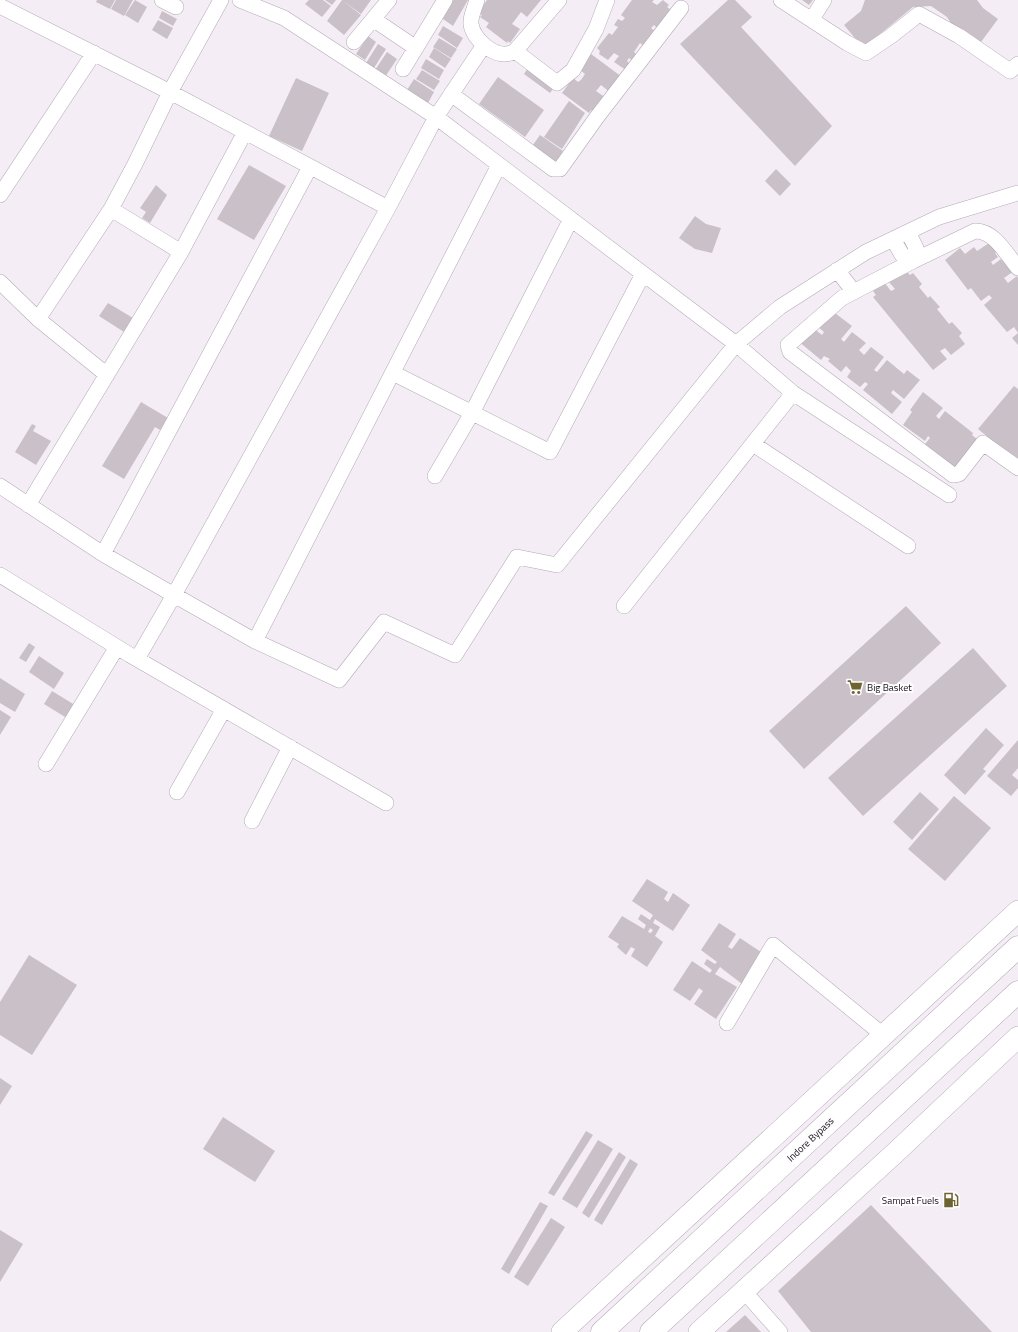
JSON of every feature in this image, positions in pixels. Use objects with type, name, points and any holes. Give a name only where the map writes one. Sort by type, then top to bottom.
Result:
[{"type":"highway","name":"Indore Bypass","points":[[602,1332],[1018,947]]},
{"type":"highway","points":[[651,1332],[1018,992]]},
{"type":"street","points":[[162,0],[176,7]]},
{"type":"street","points":[[38,319],[111,209],[170,92],[221,0]]},
{"type":"street","points":[[240,0],[284,18],[436,117],[736,344],[793,393],[949,496]]},
{"type":"street","points":[[354,42],[389,0]]},
{"type":"street","points":[[403,69],[445,0]]},
{"type":"street","points":[[477,0],[470,22],[473,35],[484,45],[502,55],[510,55],[516,51],[559,0]]},
{"type":"street","points":[[516,51],[557,83],[573,70],[596,29],[607,0]]},
{"type":"street","points":[[781,0],[847,43],[866,53],[919,14],[959,36],[1010,71],[1018,64]]},
{"type":"street","points":[[812,19],[824,0]]},
{"type":"street","points":[[0,6],[170,92],[388,208]]},
{"type":"street","points":[[450,94],[553,169],[560,169],[597,117],[682,8]]},
{"type":"street","points":[[373,19],[416,48]]},
{"type":"street","points":[[137,659],[174,595],[388,208],[436,117],[484,45]]},
{"type":"street","points":[[0,195],[94,53]]},
{"type":"street","points":[[28,506],[182,252],[245,132]]},
{"type":"street","points":[[255,641],[500,165]]},
{"type":"street","points":[[103,554],[310,167]]},
{"type":"street","points":[[0,486],[28,506],[103,554],[174,595],[255,641],[339,680],[384,622],[455,655],[517,557],[557,564],[736,344],[780,307],[866,252],[893,239],[939,218],[1018,193]]},
{"type":"street","points":[[111,209],[182,252]]},
{"type":"street","points":[[435,476],[472,413],[571,219]]},
{"type":"street","points":[[1018,268],[995,240],[982,231],[975,231],[913,261],[836,302],[790,341],[788,345],[790,352],[953,475],[959,474],[983,443],[1018,468]]},
{"type":"street","points":[[908,232],[916,248],[913,261]]},
{"type":"street","points":[[893,239],[902,255],[913,261]]},
{"type":"street","points":[[837,270],[854,292]]},
{"type":"street","points":[[393,373],[550,452],[643,274]]},
{"type":"street","points":[[0,282],[38,319],[107,375]]},
{"type":"street","points":[[624,606],[793,393]]},
{"type":"street","points":[[752,444],[908,546]]},
{"type":"street","points":[[0,576],[118,648],[386,803]]},
{"type":"street","points":[[46,764],[118,648]]},
{"type":"street","points":[[177,792],[224,709]]},
{"type":"street","points":[[252,821],[290,748]]},
{"type":"street","points":[[562,1332],[1018,912]]},
{"type":"street","points":[[727,1023],[773,945],[883,1035]]},
{"type":"street","points":[[699,1332],[895,1153],[1018,1037]]},
{"type":"street","points":[[744,1291],[780,1332]]},
{"type":"building","points":[[97,0],[115,0],[110,9],[96,2]]},
{"type":"building","points":[[116,0],[133,0],[124,16],[111,9]]},
{"type":"building","points":[[135,0],[147,7],[138,23],[125,15]]},
{"type":"building","points":[[309,0],[323,0],[331,6],[322,17],[305,4]]},
{"type":"building","points":[[325,0],[336,0],[332,5]]},
{"type":"building","points":[[342,0],[361,15],[344,35],[327,21]]},
{"type":"building","points":[[342,0],[371,0],[361,14]]},
{"type":"building","points":[[453,0],[468,0],[453,26],[443,19]]},
{"type":"building","points":[[487,0],[541,0],[527,17],[521,12],[512,24],[520,29],[510,43],[508,41],[507,43],[486,27],[489,23],[480,17],[482,15],[478,12]]},
{"type":"building","points":[[632,0],[654,0],[652,2],[657,5],[663,0],[669,5],[667,7],[674,12],[660,31],[654,25],[651,28],[656,32],[645,47],[640,43],[634,52],[636,54],[632,60],[629,58],[627,61],[631,65],[626,70],[614,62],[619,56],[614,53],[608,60],[599,54],[600,51],[597,48],[609,33],[612,35],[618,27],[614,25],[618,19],[622,21],[625,18],[621,15]]},
{"type":"building","points":[[728,0],[735,0],[752,17],[741,27],[832,126],[795,166],[680,44]]},
{"type":"building","points":[[802,0],[813,0],[809,5]]},
{"type":"building","points":[[865,0],[977,0],[983,8],[998,19],[981,42],[961,28],[956,31],[947,17],[931,6],[913,7],[863,48],[844,25],[861,11]]},
{"type":"building","points":[[162,11],[177,19],[173,26],[159,18]]},
{"type":"building","points":[[158,20],[173,28],[167,39],[152,30]]},
{"type":"building","points":[[443,26],[463,38],[457,48],[438,35]]},
{"type":"building","points":[[368,36],[376,42],[365,60],[356,54]]},
{"type":"building","points":[[439,38],[457,49],[451,58],[433,47]]},
{"type":"building","points":[[378,44],[386,49],[374,68],[366,63]]},
{"type":"building","points":[[434,48],[451,59],[445,68],[429,57]]},
{"type":"building","points":[[387,52],[397,59],[385,77],[375,70]]},
{"type":"building","points":[[591,54],[622,77],[611,93],[601,85],[596,91],[606,98],[595,114],[591,110],[589,113],[562,93],[573,78],[578,82],[581,80],[585,74],[580,70]]},
{"type":"building","points":[[426,59],[444,70],[439,79],[421,68]]},
{"type":"building","points":[[530,65],[556,85],[550,93],[524,74]]},
{"type":"building","points":[[422,70],[440,81],[434,90],[416,79]]},
{"type":"building","points":[[498,77],[544,110],[525,137],[479,104]]},
{"type":"building","points":[[296,78],[329,93],[302,151],[269,136]]},
{"type":"building","points":[[414,79],[434,92],[428,103],[407,90]]},
{"type":"building","points":[[569,101],[585,113],[562,149],[544,137]]},
{"type":"building","points":[[540,135],[563,151],[553,166],[530,149]]},
{"type":"building","points":[[249,165],[286,186],[254,240],[217,219]]},
{"type":"building","points":[[776,169],[791,184],[780,196],[765,181]]},
{"type":"building","points":[[156,185],[167,195],[150,223],[142,218],[146,212],[140,208]]},
{"type":"building","points":[[695,216],[706,224],[721,228],[712,253],[695,249],[679,238]]},
{"type":"building","points":[[992,241],[998,250],[995,253],[998,257],[991,262],[993,265],[1001,259],[1014,271],[1004,278],[1008,283],[1017,276],[1018,278],[1018,333],[1014,327],[1007,332],[984,305],[992,298],[989,295],[981,301],[971,288],[968,290],[945,260],[960,248],[965,254],[974,247],[977,251]]},
{"type":"building","points":[[907,272],[910,275],[913,273],[922,284],[919,287],[928,298],[930,296],[940,307],[937,309],[949,324],[952,322],[962,333],[959,336],[965,344],[951,355],[945,348],[940,351],[947,359],[933,370],[873,297],[876,295],[873,291],[884,282],[891,291],[895,289],[888,281]]},
{"type":"building","points":[[108,303],[133,318],[124,332],[99,316]]},
{"type":"building","points":[[831,310],[852,326],[841,339],[844,342],[852,332],[866,343],[859,350],[864,355],[871,347],[884,357],[874,370],[877,372],[887,360],[904,374],[907,370],[920,380],[904,399],[893,390],[891,393],[902,402],[892,414],[863,390],[868,384],[865,382],[860,387],[847,377],[851,371],[846,366],[841,372],[828,361],[830,359],[824,356],[821,360],[798,341],[813,328],[822,335],[824,332],[817,326]]},
{"type":"building","points":[[1018,333],[1018,345],[1012,338]]},
{"type":"building","points":[[1014,386],[1018,389],[1018,458],[1015,459],[978,429]]},
{"type":"building","points":[[923,392],[943,408],[936,416],[939,419],[945,411],[973,433],[972,435],[978,440],[956,468],[925,444],[930,438],[928,436],[925,441],[903,425],[912,412],[910,410]]},
{"type":"building","points":[[141,402],[168,418],[160,430],[155,427],[124,479],[102,466]]},
{"type":"building","points":[[32,424],[36,426],[33,431],[51,441],[36,465],[15,452]]},
{"type":"building","name":"Big Basket","points":[[906,606],[941,643],[804,769],[769,731]]},
{"type":"building","points":[[29,643],[35,647],[26,662],[19,658]]},
{"type":"building","points":[[973,648],[1007,686],[863,816],[828,778]]},
{"type":"building","points":[[39,656],[64,673],[54,689],[29,672]]},
{"type":"building","points":[[0,678],[25,694],[15,712],[0,703]]},
{"type":"building","points":[[52,691],[78,707],[70,720],[44,704]]},
{"type":"building","points":[[0,710],[11,717],[0,735]]},
{"type":"building","points":[[986,728],[1004,745],[983,769],[986,771],[965,795],[944,775]]},
{"type":"building","points":[[1018,740],[1018,768],[1012,775],[1018,780],[1018,788],[1011,796],[987,776]]},
{"type":"building","points":[[920,792],[939,809],[912,840],[893,822]]},
{"type":"building","points":[[954,796],[991,828],[945,881],[908,849]]},
{"type":"building","points":[[647,879],[668,892],[664,899],[668,902],[673,893],[690,905],[673,931],[655,919],[653,923],[660,927],[655,936],[663,942],[647,967],[631,956],[635,949],[631,947],[626,955],[617,947],[619,944],[608,937],[622,916],[644,929],[646,925],[638,919],[641,914],[650,920],[653,915],[632,901]],"holes":[[[650,928],[653,930],[651,933],[648,932]]]},
{"type":"building","points":[[719,923],[736,934],[728,947],[732,949],[740,938],[761,952],[742,984],[720,967],[715,974],[737,987],[716,1019],[694,1004],[703,991],[699,988],[690,1001],[673,990],[692,961],[710,973],[712,970],[704,964],[707,959],[715,964],[717,962],[701,950]]},
{"type":"building","points":[[29,955],[77,985],[32,1055],[0,1035],[0,1002]]},
{"type":"building","points":[[0,1078],[12,1086],[0,1105]]},
{"type":"building","points":[[223,1117],[275,1151],[255,1182],[203,1149]]},
{"type":"building","points":[[586,1131],[593,1135],[554,1196],[548,1193]]},
{"type":"building","points":[[598,1140],[613,1149],[577,1208],[562,1199]]},
{"type":"building","points":[[619,1152],[626,1157],[589,1218],[582,1213]]},
{"type":"building","points":[[630,1159],[638,1164],[602,1225],[594,1220]]},
{"type":"building","points":[[540,1202],[548,1206],[509,1274],[501,1269]]},
{"type":"building","points":[[871,1205],[992,1332],[811,1332],[778,1291]]},
{"type":"building","points":[[551,1218],[565,1227],[528,1286],[514,1277]]},
{"type":"building","points":[[0,1230],[23,1244],[0,1282]]},
{"type":"building","points":[[745,1315],[761,1332],[726,1332]]},
{"type":"place","name":"Big Basket","points":[[855,687]]},
{"type":"place","name":"Sampat Fuels","points":[[951,1200]]}]
